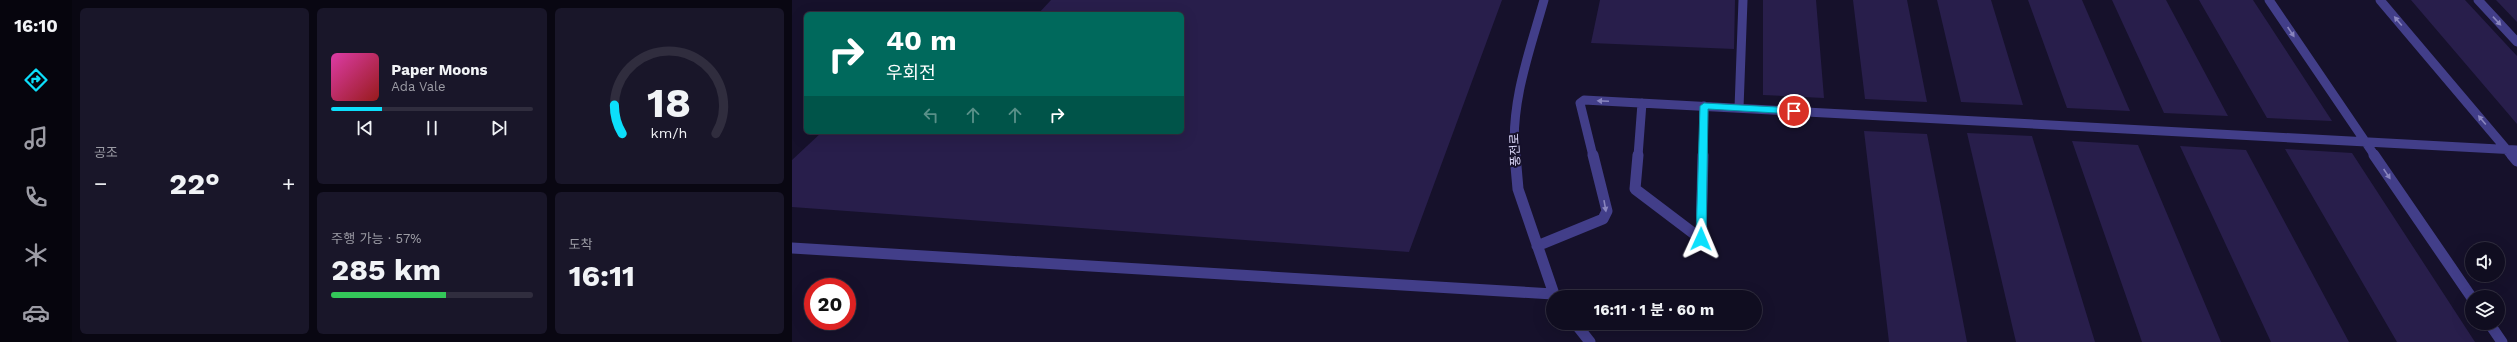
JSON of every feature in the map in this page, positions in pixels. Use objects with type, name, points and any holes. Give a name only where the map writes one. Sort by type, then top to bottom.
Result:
[{"type":"street","name":"풍전로","points":[[1544,0],[1518,96],[1512,137],[1518,190],[1552,290]]},
{"type":"street","points":[[1739,108],[1743,0]]},
{"type":"street","points":[[2269,0],[2467,290]]},
{"type":"street","points":[[2380,0],[2512,150],[2517,161]]},
{"type":"street","points":[[2478,0],[2517,42]]},
{"type":"street","points":[[1537,246],[1603,219],[1607,211],[1580,103],[1584,100],[2512,150]]},
{"type":"street","points":[[1642,103],[1635,188],[1701,239],[1704,106]]},
{"type":"street","points":[[792,248],[1546,295]]},
{"type":"street","points":[[1581,330],[1590,342]]},
{"type":"street","points":[[2494,330],[2502,342]]},
{"type":"building","points":[[1051,0],[1502,0],[1409,252],[792,207],[792,160],[820,134],[1184,134],[1184,12],[1040,12]]},
{"type":"building","points":[[1600,0],[1735,0],[1734,49],[1591,43]]},
{"type":"building","points":[[1763,0],[1816,0],[1824,98],[1763,95]]},
{"type":"building","points":[[1853,0],[1907,0],[1927,102],[1865,99]]},
{"type":"building","points":[[1937,0],[1991,0],[2023,105],[1961,102]]},
{"type":"building","points":[[2028,0],[2082,0],[2130,111],[2067,108]]},
{"type":"building","points":[[2112,0],[2166,0],[2228,116],[2164,113]]},
{"type":"building","points":[[2199,0],[2253,0],[2332,121],[2267,118]]},
{"type":"building","points":[[2411,0],[2465,0],[2517,56],[2517,124]]},
{"type":"building","points":[[2496,0],[2517,0],[2517,22]]},
{"type":"building","points":[[1864,131],[1927,134],[1967,342],[1889,342]]},
{"type":"building","points":[[1967,133],[2032,136],[2095,342],[2016,342]]},
{"type":"building","points":[[2072,141],[2138,145],[2221,342],[2142,342]]},
{"type":"building","points":[[2180,146],[2246,150],[2349,342],[2271,342]]},
{"type":"building","points":[[2285,149],[2352,153],[2465,327],[2465,330],[2467,330],[2475,342],[2397,342]]},
{"type":"route","points":[[1701,239],[1704,106],[1794,111]]}]
